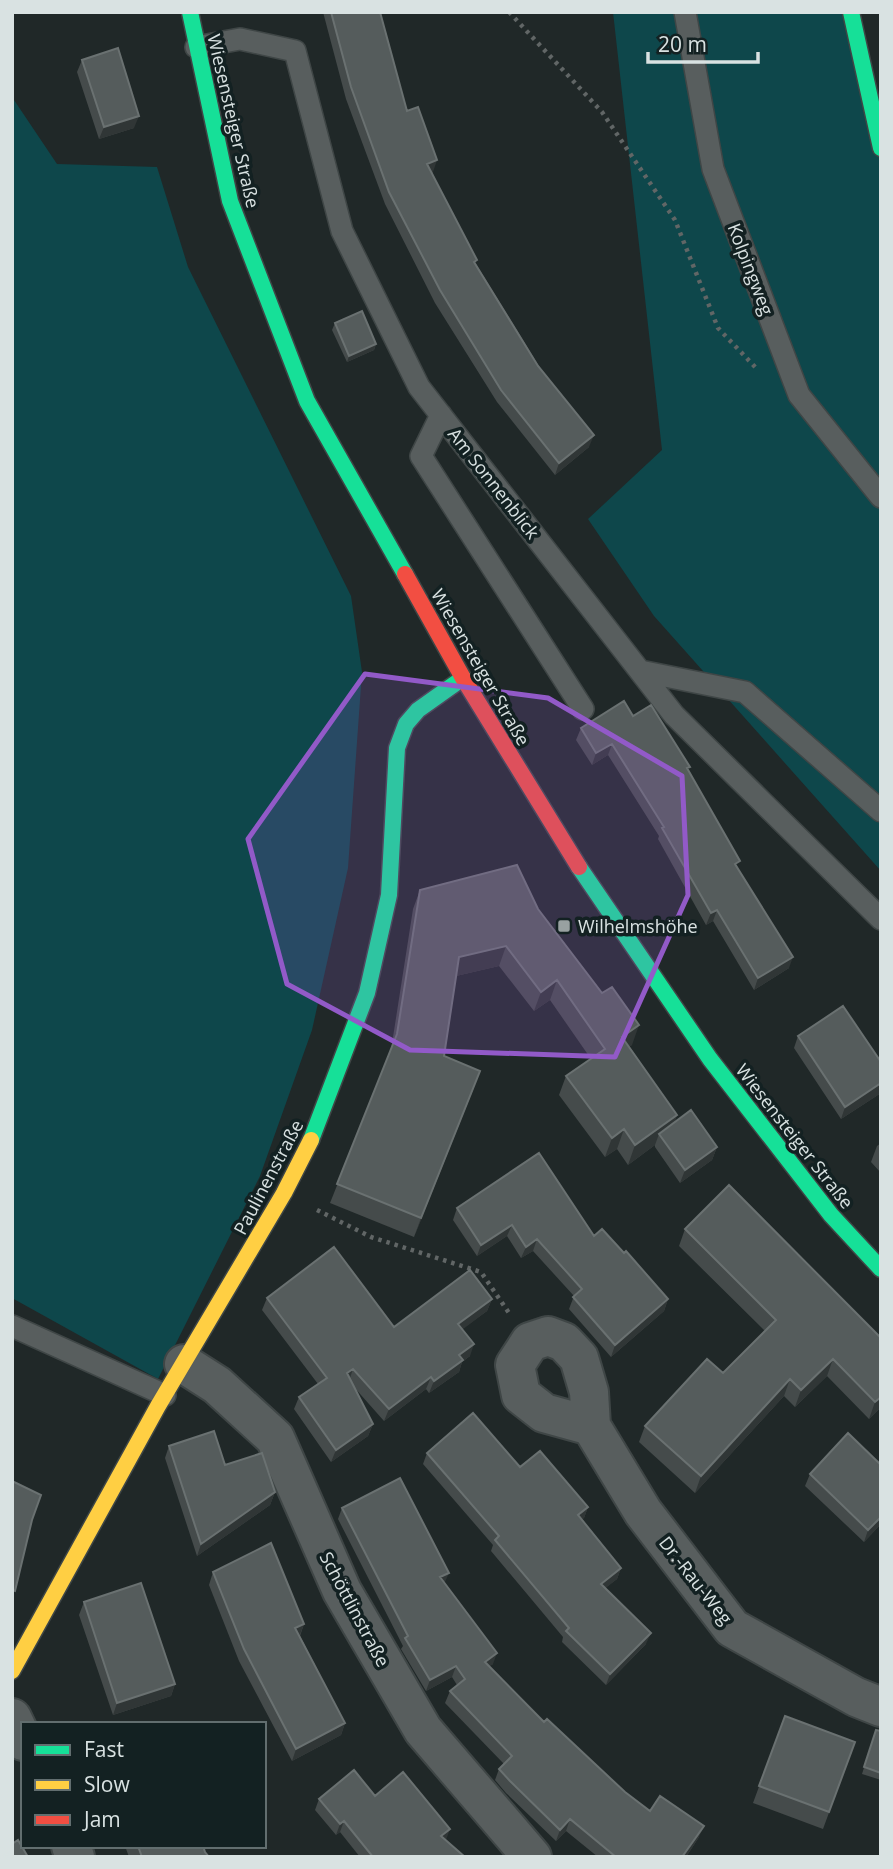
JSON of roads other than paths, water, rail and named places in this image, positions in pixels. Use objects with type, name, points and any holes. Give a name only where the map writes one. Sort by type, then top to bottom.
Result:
[{"type":"main road","name":"Wiesensteiger Straße","points":[[190,12],[195,47],[230,201],[307,401],[463,678],[597,896],[710,1059],[831,1215],[881,1269]]},
{"type":"main road","points":[[850,12],[881,148]]},
{"type":"main road","name":"Paulinenstraße","points":[[12,1671],[175,1380],[284,1193],[313,1137],[367,993],[389,895],[397,748],[406,724],[418,710],[463,678]]},
{"type":"street","name":"Dr.-Rau-Weg","points":[[591,1426],[544,1413],[521,1395],[514,1365],[530,1342],[548,1336],[564,1342],[579,1358],[589,1391],[591,1426],[643,1512],[732,1628],[856,1698],[881,1707]]},
{"type":"street","name":"Schöttlinstraße","points":[[175,1380],[217,1385],[275,1438],[342,1591],[423,1730],[532,1857]]},
{"type":"street","points":[[12,1718],[21,1737]]},
{"type":"lane","name":"Kolpingweg","points":[[685,12],[713,169],[799,395],[881,497]]},
{"type":"lane","name":"Am Sonnenblick","points":[[195,47],[240,40],[295,51],[342,231],[419,387],[674,715],[881,919]]},
{"type":"lane","points":[[441,415],[421,456],[583,709]]},
{"type":"lane","points":[[640,671],[745,692],[881,811]]},
{"type":"lane","points":[[12,1326],[175,1380]]},
{"type":"place","name":"Wilhelmshöhe","points":[[564,926]]}]
